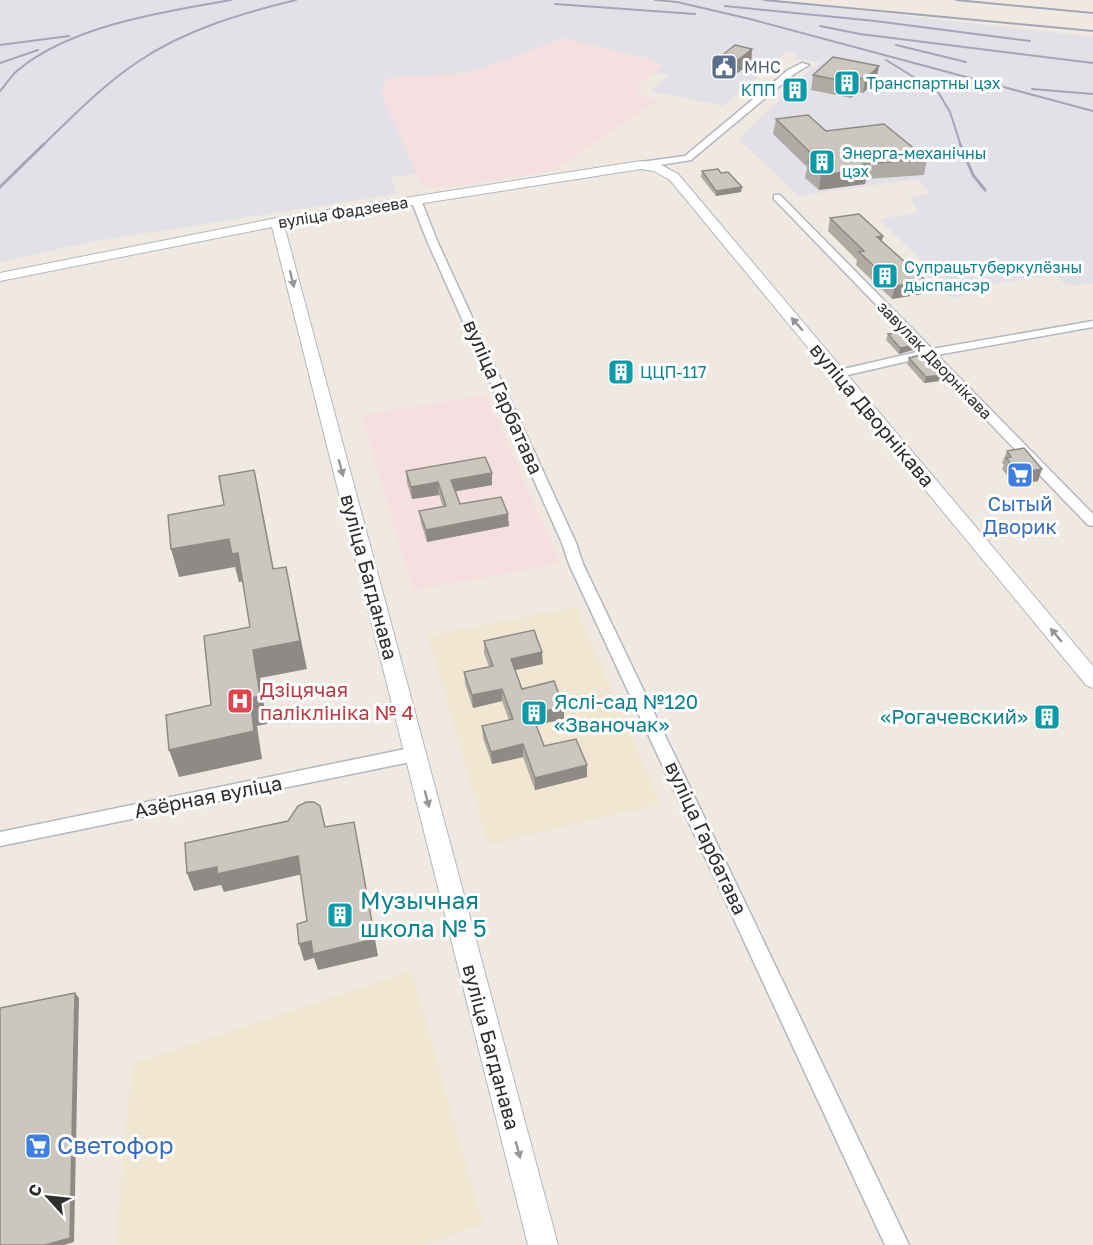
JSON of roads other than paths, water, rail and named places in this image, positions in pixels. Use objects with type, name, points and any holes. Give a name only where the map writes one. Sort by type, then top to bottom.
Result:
[{"type":"street","points":[[674,177],[688,158],[791,72],[805,65]]},
{"type":"street","name":"вуліца Фадзеева","points":[[0,277],[277,222],[688,158]]},
{"type":"street","name":"вуліца Дворнікава","points":[[641,165],[657,168],[674,177],[1093,681]]},
{"type":"street","name":"завулак Дворнікава","points":[[777,197],[1093,522]]},
{"type":"street","name":"вуліца Гарбатава","points":[[416,200],[576,564],[897,1245]]},
{"type":"street","name":"вуліца Багданава","points":[[277,222],[543,1245]]},
{"type":"street","points":[[838,373],[1093,324]]},
{"type":"street","name":"Азёрная вуліца","points":[[0,838],[415,754]]},
{"type":"railway","points":[[0,91],[18,70],[40,55],[92,31],[148,16],[231,0]]},
{"type":"railway","points":[[42,146],[113,80],[157,50],[214,24],[296,0]]},
{"type":"railway","points":[[655,0],[677,2],[750,19],[1093,111]]},
{"type":"railway","points":[[764,0],[1093,31]]},
{"type":"railway","points":[[956,0],[1093,13]]},
{"type":"railway","points":[[555,4],[695,14]]},
{"type":"railway","points":[[725,6],[875,21],[1030,41]]},
{"type":"railway","points":[[820,26],[860,34],[1093,63]]},
{"type":"railway","points":[[0,45],[69,36]]},
{"type":"railway","points":[[896,45],[966,62]]},
{"type":"railway","points":[[0,63],[38,50]]},
{"type":"railway","points":[[886,60],[938,92],[950,112],[961,146]]},
{"type":"railway","points":[[1032,89],[1093,94]]},
{"type":"railway","points":[[0,187],[44,144]]},
{"type":"railway","points":[[960,144],[973,175],[985,190]]},
{"type":"place","name":"МНС","points":[[724,67]]},
{"type":"place","name":"Транспартны цэх","points":[[847,83]]},
{"type":"place","name":"КПП","points":[[795,90]]},
{"type":"place","name":"Энерга-механічны цэх","points":[[822,162]]},
{"type":"place","name":"Супрацьтуберкулёзны дыспансэр","points":[[885,276]]},
{"type":"place","name":"ЦЦП-117","points":[[621,372]]},
{"type":"place","name":"Сытый Дворик","points":[[1020,475]]},
{"type":"place","name":"Дзіцячая паліклініка № 4","points":[[240,701]]},
{"type":"place","name":"Яслі-сад №120 «Званочак»","points":[[534,713]]},
{"type":"place","name":"«Рогачевский»","points":[[1047,717]]},
{"type":"place","name":"Музычная школа № 5","points":[[340,915]]},
{"type":"place","name":"Светофор","points":[[38,1146]]}]
